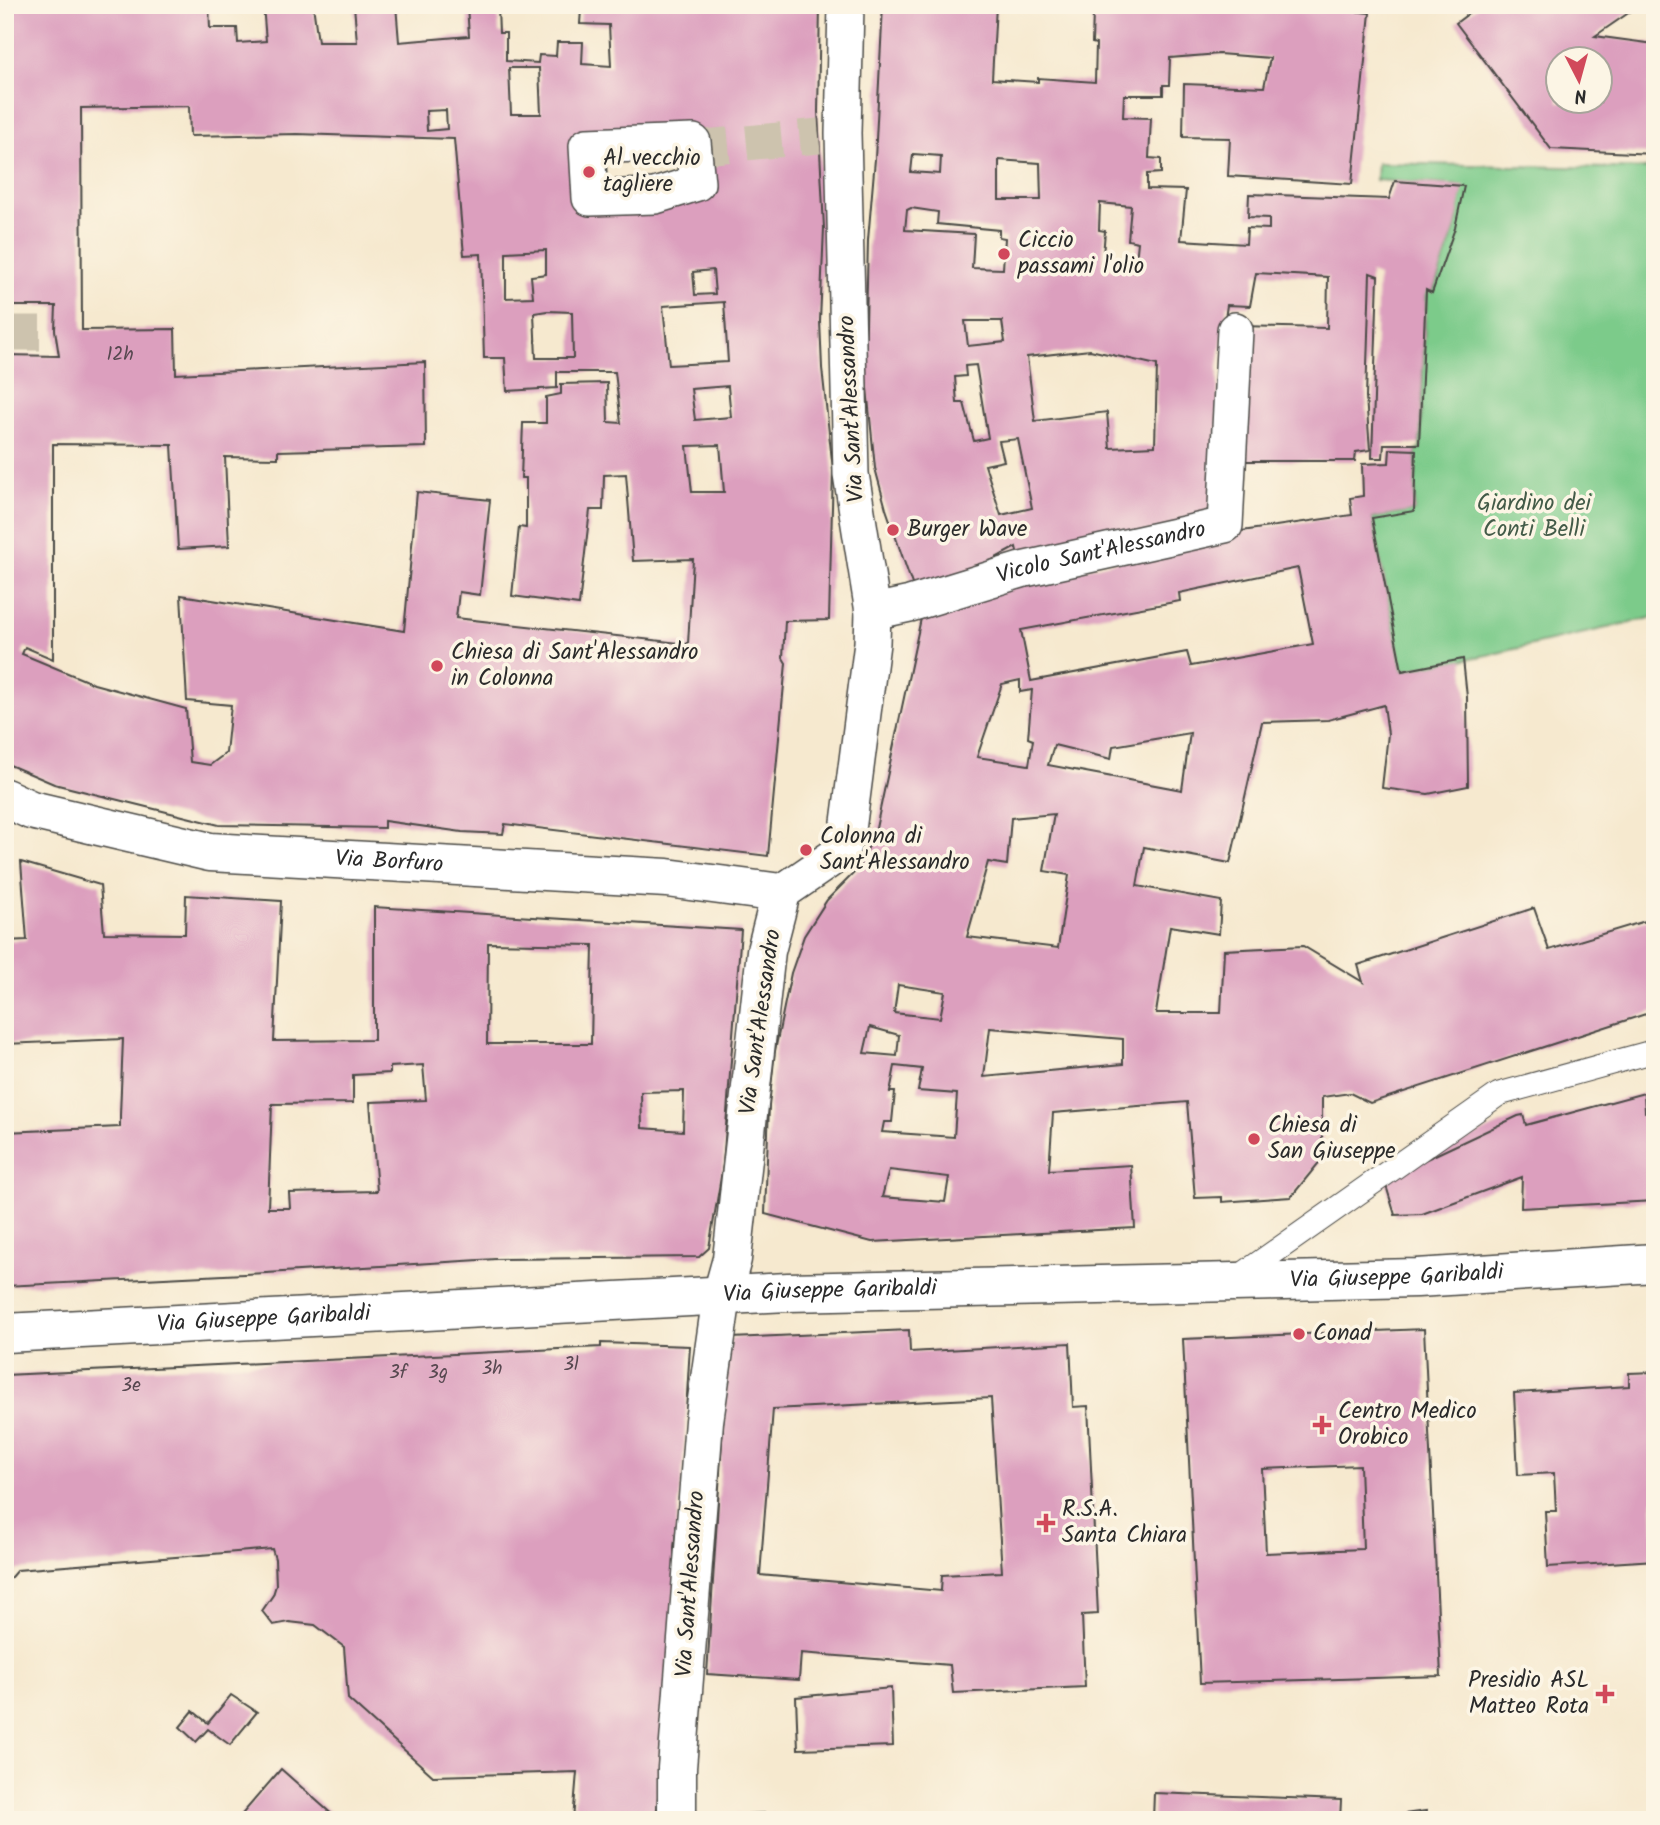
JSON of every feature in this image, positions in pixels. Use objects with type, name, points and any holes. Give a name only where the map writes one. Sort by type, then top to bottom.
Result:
[{"type":"street","name":"Via Sant'Alessandro","points":[[677,1820],[677,1768],[703,1435],[722,1296],[732,1259],[766,951],[781,893],[841,852],[848,830],[872,643],[873,612],[851,474],[831,135],[846,5]]},
{"type":"street","name":"Vicolo Sant'Alessandro","points":[[873,612],[910,604],[1021,570],[1225,524],[1235,330]]},
{"type":"street","name":"Via Borfuro","points":[[5,798],[31,810],[210,852],[667,878],[781,893]]},
{"type":"street","name":"Via Giuseppe Garibaldi","points":[[5,1333],[788,1292],[1417,1278],[1655,1263]]},
{"type":"lane","points":[[1231,1283],[1499,1094],[1655,1051]]},
{"type":"green space","name":"Giardino dei Conti Belli","points":[[1377,163],[1655,169],[1655,617],[1493,654],[1402,671],[1372,518],[1414,511],[1416,450],[1420,449],[1426,290],[1433,292],[1455,228],[1463,186],[1376,180]]},
{"type":"building","points":[[5,5],[209,5],[210,28],[237,28],[238,43],[266,41],[263,5],[313,5],[318,42],[357,42],[354,5],[396,5],[399,42],[469,36],[467,5],[820,5],[818,112],[824,228],[820,321],[833,470],[829,620],[785,621],[783,658],[786,663],[768,856],[505,824],[503,834],[462,832],[384,821],[384,828],[219,825],[54,784],[5,763],[5,355],[59,356],[55,330],[56,306],[5,306]],"holes":[[[498,8],[581,9],[580,24],[609,25],[611,66],[582,64],[583,42],[557,42],[556,56],[539,55],[538,63],[506,61],[506,33],[499,33]],[[509,68],[539,68],[541,114],[511,114]],[[189,106],[190,136],[297,134],[454,139],[464,255],[481,254],[484,358],[505,358],[507,391],[557,388],[557,372],[615,372],[621,423],[608,422],[607,383],[561,384],[561,394],[546,397],[546,423],[523,423],[521,478],[526,478],[526,528],[519,527],[512,596],[579,605],[590,510],[603,510],[604,475],[626,474],[633,561],[693,559],[688,644],[456,618],[459,592],[480,595],[490,500],[417,492],[404,631],[181,595],[187,701],[231,705],[226,753],[210,765],[190,762],[186,709],[94,684],[22,654],[25,647],[53,659],[53,444],[172,445],[178,549],[229,546],[225,457],[278,458],[278,451],[426,447],[425,362],[176,374],[175,329],[82,330],[81,108]],[[446,110],[447,129],[427,131],[426,111]],[[693,142],[697,183],[590,198],[587,146]],[[546,250],[546,274],[531,276],[533,297],[506,298],[506,252]],[[713,270],[715,294],[695,295],[693,272]],[[724,302],[728,362],[669,365],[663,306]],[[572,312],[573,358],[536,358],[534,313]],[[728,386],[731,417],[695,420],[691,389]],[[720,445],[724,492],[692,492],[687,446]]]},
{"type":"building","points":[[883,5],[996,5],[992,79],[1038,82],[1038,78],[1095,82],[1093,12],[1016,9],[1016,5],[1133,5],[1133,8],[1159,8],[1159,5],[1300,5],[1370,13],[1352,184],[1228,176],[1230,138],[1183,137],[1184,84],[1264,87],[1270,58],[1219,54],[1170,58],[1169,85],[1163,85],[1163,95],[1124,95],[1123,117],[1151,118],[1149,158],[1161,159],[1161,173],[1147,174],[1147,189],[1186,190],[1181,240],[1246,244],[1247,228],[1269,229],[1269,218],[1248,217],[1249,194],[1389,199],[1395,181],[1464,186],[1455,228],[1432,293],[1426,290],[1419,444],[1384,444],[1383,458],[1372,458],[1378,276],[1370,273],[1366,397],[1370,450],[1356,452],[1355,461],[1237,461],[1241,326],[1327,328],[1328,277],[1256,273],[1250,306],[1227,305],[1218,366],[1217,500],[1198,520],[1019,560],[1016,547],[970,572],[915,593],[875,468],[865,368],[868,240]],"holes":[[[913,154],[941,156],[940,174],[911,172]],[[999,160],[1040,163],[1041,200],[999,200]],[[1100,203],[1131,206],[1128,240],[1138,242],[1135,270],[1102,268],[1105,231],[1099,230]],[[911,208],[938,212],[937,224],[999,230],[999,237],[1005,238],[1003,269],[972,268],[974,234],[905,230],[907,210]],[[965,321],[1002,321],[1005,342],[968,346]],[[1090,350],[1157,365],[1155,446],[1110,448],[1107,412],[1035,421],[1027,357]],[[976,365],[988,438],[974,441],[964,403],[957,403],[955,377],[966,376],[965,366]],[[1018,439],[1032,508],[1001,515],[985,465],[1004,461],[999,441]]]},
{"type":"building","points":[[1480,5],[1640,5],[1595,36],[1655,44],[1653,154],[1551,149],[1456,23]]},
{"type":"building","points":[[1390,449],[1416,450],[1414,511],[1372,518],[1402,671],[1463,659],[1467,697],[1468,786],[1428,794],[1382,788],[1388,734],[1384,705],[1328,720],[1262,722],[1230,863],[1144,847],[1137,886],[1221,901],[1219,934],[1170,926],[1156,1013],[1221,1013],[1224,950],[1303,946],[1363,982],[1358,965],[1534,908],[1549,950],[1655,918],[1655,1011],[1370,1103],[1350,1093],[1322,1097],[1322,1159],[1291,1197],[1222,1202],[1222,1197],[1195,1198],[1187,1102],[1053,1113],[1049,1170],[1131,1165],[1135,1228],[872,1242],[765,1214],[769,1106],[775,1051],[791,973],[804,936],[827,900],[858,869],[875,833],[923,609],[1235,532],[1352,515],[1350,498],[1363,496],[1362,464],[1389,463]],"holes":[[[1298,568],[1313,644],[1191,666],[1187,652],[1031,681],[1021,630],[1180,601],[1179,593]],[[1020,680],[1020,692],[1032,690],[1028,738],[1033,740],[1029,765],[977,757],[1002,684]],[[1190,733],[1182,790],[1048,765],[1054,745],[1111,759],[1113,746]],[[1054,814],[1044,871],[1069,875],[1058,948],[967,937],[988,862],[1007,865],[1011,818]],[[898,985],[945,992],[940,1018],[894,1013]],[[870,1027],[899,1035],[897,1056],[864,1053]],[[990,1028],[1123,1039],[1123,1064],[984,1077]],[[895,1066],[922,1069],[918,1091],[957,1094],[954,1137],[882,1132],[884,1122],[892,1122],[895,1092],[890,1092]],[[889,1170],[949,1177],[945,1202],[882,1197]]]},
{"type":"building","points":[[21,862],[100,885],[104,933],[185,934],[186,895],[281,901],[274,1041],[374,1040],[374,907],[741,930],[723,1165],[709,1248],[699,1257],[496,1259],[5,1286],[5,1132],[120,1127],[123,1039],[5,1044],[5,941],[27,940]],"holes":[[[488,943],[593,945],[591,1044],[487,1044]],[[423,1065],[426,1100],[370,1102],[377,1191],[289,1193],[290,1208],[268,1208],[272,1104],[353,1103],[353,1075],[390,1073],[390,1067]],[[684,1091],[683,1131],[642,1128],[641,1092]]]},
{"type":"building","points":[[1644,1093],[1645,1112],[1655,1111],[1655,1201],[1521,1208],[1522,1177],[1422,1214],[1395,1215],[1384,1179],[1518,1116],[1523,1115],[1526,1125]]},
{"type":"building","points":[[1424,1329],[1441,1676],[1200,1683],[1183,1339]],"holes":[[[1360,1465],[1363,1549],[1266,1553],[1262,1469]]]},
{"type":"building","name":"R.S.A. Santa Chiara","points":[[909,1330],[910,1352],[1070,1343],[1073,1407],[1088,1406],[1098,1614],[1082,1615],[1085,1687],[953,1693],[950,1665],[801,1653],[799,1680],[707,1674],[727,1363],[731,1338]],"holes":[[[991,1398],[1002,1572],[942,1575],[941,1591],[760,1575],[773,1409]]]},
{"type":"building","points":[[601,1343],[690,1346],[682,1476],[674,1548],[676,1579],[656,1820],[573,1820],[577,1772],[433,1776],[348,1699],[344,1647],[315,1625],[289,1622],[273,1625],[262,1611],[276,1585],[272,1549],[17,1570],[5,1584],[5,1375],[601,1347]]},
{"type":"building","points":[[1655,1372],[1655,1500],[1652,1500],[1655,1560],[1548,1567],[1545,1511],[1556,1511],[1554,1473],[1518,1475],[1514,1393],[1629,1386],[1629,1373]]},
{"type":"building","points":[[891,1688],[893,1746],[798,1749],[796,1697]]},
{"type":"building","points":[[231,1695],[257,1712],[230,1745],[208,1729],[196,1742],[180,1727],[193,1711],[208,1723]]},
{"type":"building","points":[[281,1769],[335,1817],[337,1820],[237,1820]]},
{"type":"building","points":[[1154,1793],[1341,1800],[1340,1820],[1153,1820]]},
{"type":"building","points":[[1426,1811],[1427,1820],[1391,1820],[1390,1816]]},
{"type":"building","points":[[773,1813],[773,1820],[697,1820],[697,1816]]},
{"type":"tunnel","points":[[694,148],[819,136]]},
{"type":"tunnel","points":[[5,333],[46,333]]},
{"type":"place","name":"Al vecchio tagliere","points":[[589,172]]},
{"type":"place","name":"Ciccio passami l'olio","points":[[1004,254]]},
{"type":"place","name":"Burger Wave","points":[[893,530]]},
{"type":"place","name":"Chiesa di Sant'Alessandro in Colonna","points":[[437,666]]},
{"type":"place","name":"Colonna di Sant'Alessandro","points":[[806,850]]},
{"type":"place","name":"Chiesa di San Giuseppe","points":[[1254,1139]]},
{"type":"place","name":"Conad","points":[[1299,1334]]},
{"type":"place","name":"Centro Medico Orobico","points":[[1322,1425]]},
{"type":"place","name":"R.S.A. Santa Chiara","points":[[1046,1523]]},
{"type":"place","name":"Presidio ASL Matteo Rota","points":[[1605,1694]]}]
